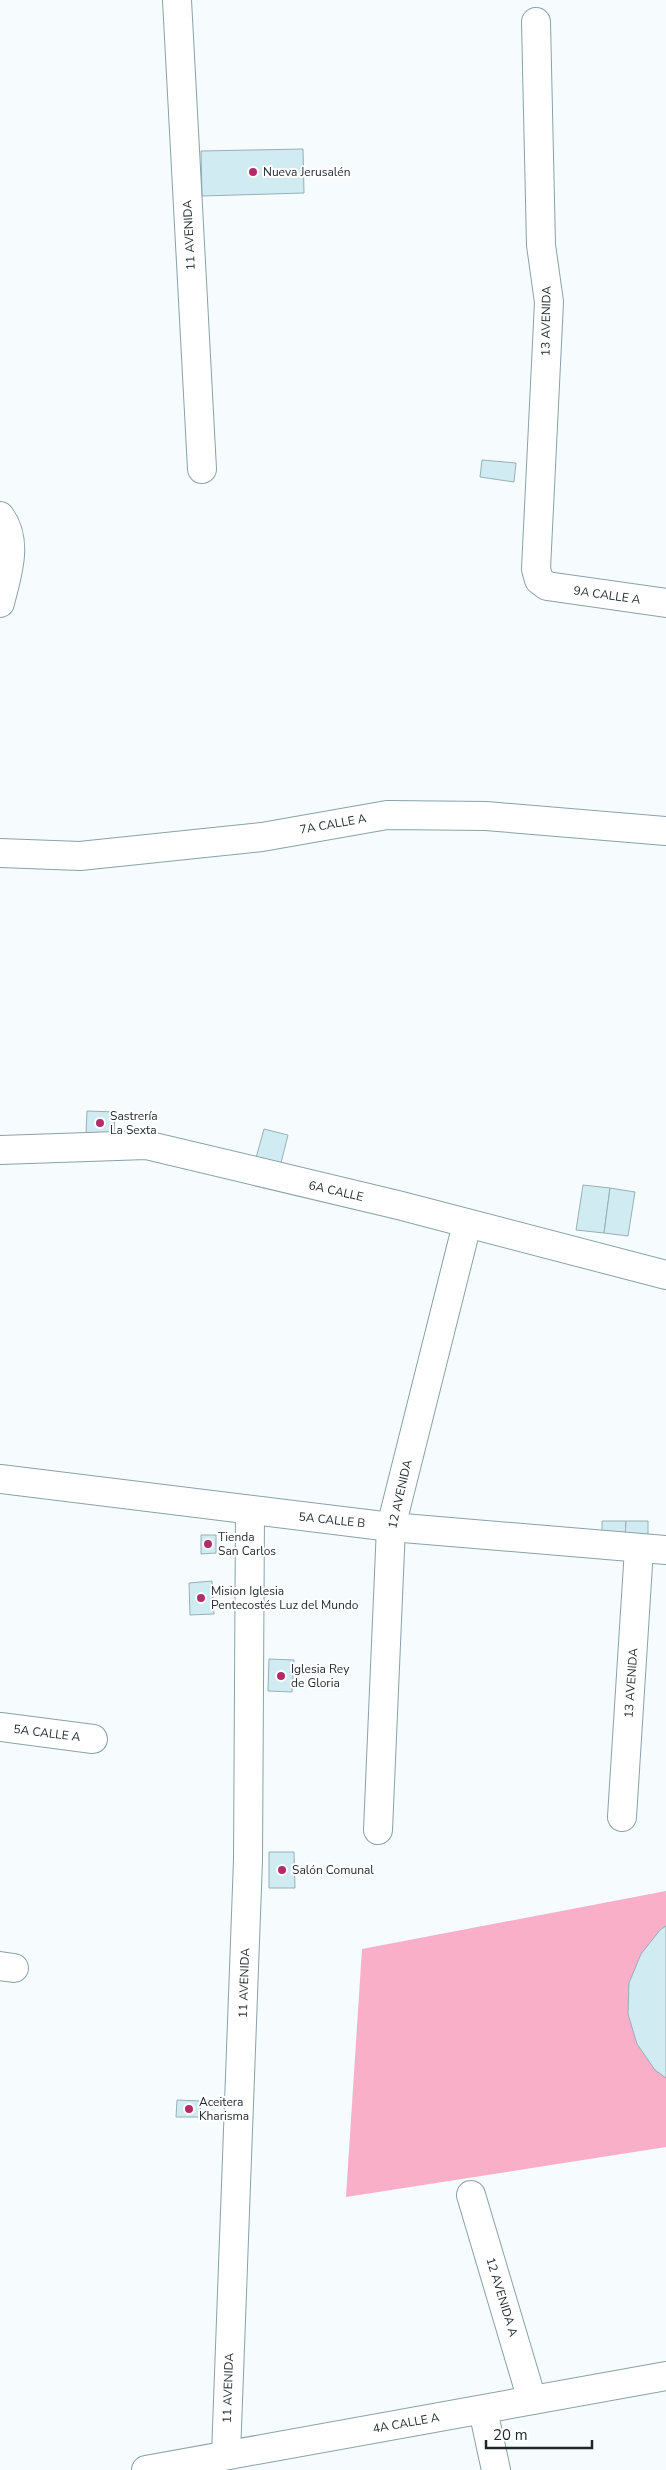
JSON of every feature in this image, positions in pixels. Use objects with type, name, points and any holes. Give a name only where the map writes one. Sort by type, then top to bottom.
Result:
[{"type":"street","name":"11 AVENIDA","points":[[177,0],[202,469]]},
{"type":"street","name":"13 AVENIDA","points":[[536,22],[541,245],[549,302],[536,569],[539,580],[547,586]]},
{"type":"street","points":[[0,602],[11,548],[4,524]]},
{"type":"street","name":"9A CALLE A","points":[[547,586],[666,603]]},
{"type":"street","name":"7A CALLE A","points":[[0,853],[75,856],[262,837],[357,819],[394,815],[486,816],[666,831]]},
{"type":"street","name":"6A CALLE","points":[[0,1150],[146,1145],[398,1205],[666,1276]]},
{"type":"street","name":"12 AVENIDA","points":[[378,1830],[391,1527],[467,1224]]},
{"type":"street","name":"5A CALLE B","points":[[0,1479],[391,1527],[666,1550]]},
{"type":"street","name":"11 AVENIDA","points":[[226,2455],[248,1860],[250,1511]]},
{"type":"street","name":"13 AVENIDA","points":[[622,1817],[639,1549]]},
{"type":"street","name":"5A CALLE A","points":[[0,1727],[93,1739]]},
{"type":"street","name":"12 AVENIDA A","points":[[471,2195],[532,2400]]},
{"type":"street","name":"4A CALLE A","points":[[153,2469],[666,2376]]},
{"type":"street","points":[[483,2410],[496,2470]]},
{"type":"shaded area","points":[[666,1891],[666,2147],[346,2197],[362,1949]]},
{"type":"building","name":"Nueva Jerusalén","points":[[303,149],[304,193],[202,196],[201,151]]},
{"type":"building","points":[[482,460],[516,463],[514,482],[480,477]]},
{"type":"building","name":"Sastrería La Sexta","points":[[87,1111],[115,1112],[114,1136],[86,1134]]},
{"type":"building","points":[[264,1129],[288,1135],[279,1171],[254,1165]]},
{"type":"building","points":[[583,1185],[610,1188],[604,1233],[576,1230]]},
{"type":"building","points":[[610,1188],[635,1192],[628,1236],[604,1233]]},
{"type":"building","points":[[602,1521],[626,1521],[625,1540],[602,1540]]},
{"type":"building","points":[[626,1521],[648,1521],[648,1541],[625,1540]]},
{"type":"building","name":"Tienda San Carlos","points":[[201,1535],[216,1535],[216,1553],[201,1554]]},
{"type":"building","name":"Mision Iglesia Pentecostés Luz del Mundo","points":[[212,1581],[214,1614],[190,1615],[189,1583]]},
{"type":"building","name":"Iglesia Rey de Gloria","points":[[269,1659],[294,1660],[292,1692],[268,1691]]},
{"type":"building","name":"Salón Comunal","points":[[269,1852],[294,1852],[295,1888],[269,1888]]},
{"type":"building","points":[[666,1926],[666,2078],[655,2070],[637,2044],[628,2014],[629,1983],[641,1954],[660,1930]]},
{"type":"building","name":"Aceitera Kharisma","points":[[177,2100],[201,2101],[200,2117],[176,2117]]},
{"type":"place","name":"Nueva Jerusalén","points":[[253,172]]},
{"type":"place","name":"Sastrería La Sexta","points":[[100,1123]]},
{"type":"place","name":"Tienda San Carlos","points":[[208,1544]]},
{"type":"place","name":"Mision Iglesia Pentecostés Luz del Mundo","points":[[201,1598]]},
{"type":"place","name":"Iglesia Rey de Gloria","points":[[281,1676]]},
{"type":"place","name":"Salón Comunal","points":[[282,1870]]},
{"type":"place","name":"Aceitera Kharisma","points":[[189,2109]]}]
